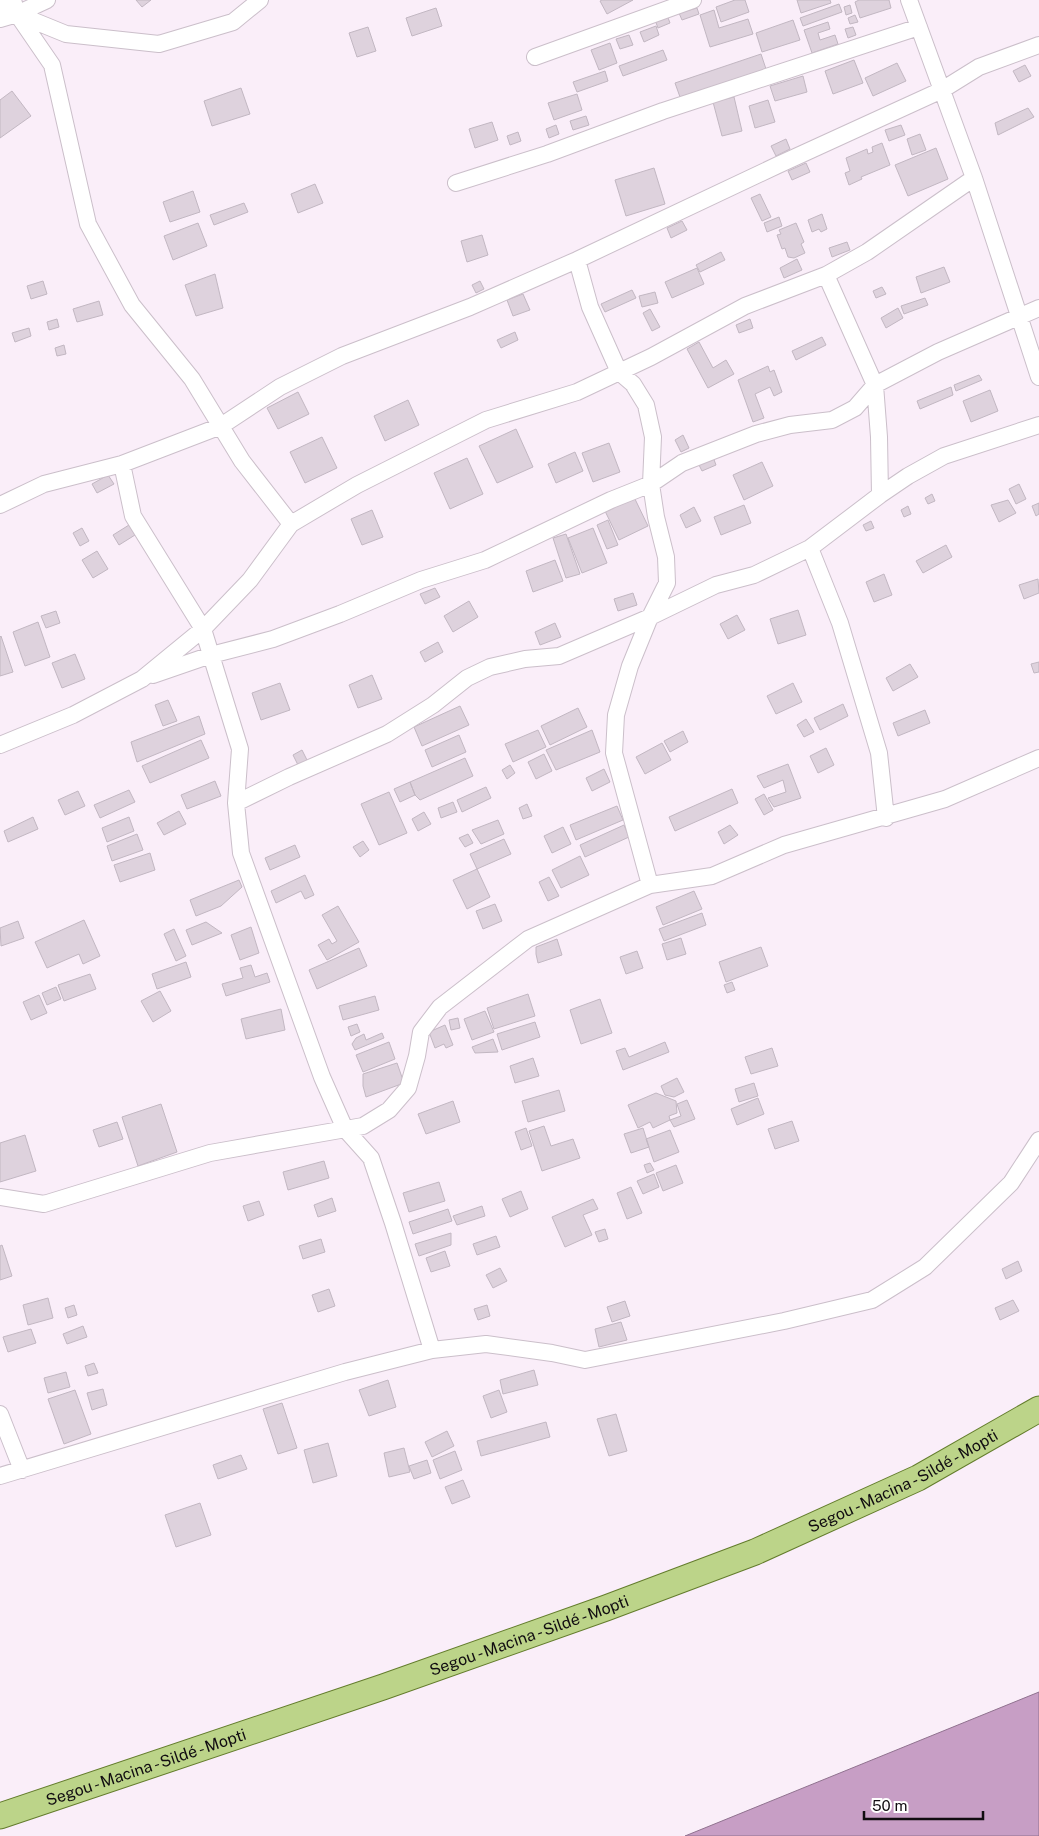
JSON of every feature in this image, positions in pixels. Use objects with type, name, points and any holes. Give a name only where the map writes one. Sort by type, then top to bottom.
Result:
[{"type":"main road","name":"Segou - Macina - Sildé - Mopti","points":[[0,1816],[392,1684],[606,1608],[755,1552],[918,1478],[1039,1409]]},
{"type":"street","points":[[0,5],[15,7],[47,0]]},
{"type":"street","points":[[15,7],[66,34],[159,44],[233,22],[260,0]]},
{"type":"street","points":[[535,57],[693,0]]},
{"type":"street","points":[[909,0],[974,178],[1039,377]]},
{"type":"street","points":[[0,19],[15,7]]},
{"type":"street","points":[[15,7],[52,65],[88,224],[132,305],[192,379],[242,460],[291,524]]},
{"type":"street","points":[[456,183],[547,154],[663,111],[919,28]]},
{"type":"street","points":[[0,505],[44,484],[122,464],[221,426],[280,387],[342,356],[470,307],[577,260],[942,90],[979,67],[1039,45]]},
{"type":"street","points":[[142,679],[203,629],[250,580],[291,524],[357,486],[486,420],[577,392],[745,306],[826,275],[867,252],[974,178]]},
{"type":"street","points":[[577,260],[590,307],[619,372],[633,384],[646,405],[652,437],[651,484],[656,517],[666,557],[667,583],[650,617],[630,666],[616,715],[614,753],[650,885]]},
{"type":"street","points":[[826,275],[875,385],[879,436],[880,495]]},
{"type":"street","points":[[0,745],[73,715],[142,679],[211,656],[273,639],[340,614],[421,580],[485,560],[612,500],[651,484],[682,463],[756,434],[790,425],[832,420],[856,408],[875,385],[938,352],[1039,308]]},
{"type":"street","points":[[236,803],[289,777],[387,734],[433,706],[467,678],[490,667],[525,659],[559,656],[650,617],[716,585],[754,575],[810,548],[880,495],[908,476],[944,456],[1039,425]]},
{"type":"street","points":[[122,464],[133,516],[203,629],[240,749],[236,803],[241,853],[322,1077],[345,1129],[371,1158],[432,1350]]},
{"type":"street","points":[[810,548],[840,623],[879,753],[886,818]]},
{"type":"street","points":[[0,1197],[44,1204],[210,1153],[363,1126],[389,1110],[408,1088],[417,1056],[421,1032],[440,1007],[528,939],[650,885],[712,876],[784,845],[886,818],[945,799],[1039,758]]},
{"type":"street","points":[[0,1476],[345,1372],[432,1350],[486,1344],[552,1353],[585,1360],[784,1321],[872,1300],[925,1267],[1011,1183],[1039,1140]]},
{"type":"street","points":[[0,1414],[22,1470]]},
{"type":"shaded area","points":[[1039,1692],[1039,1836],[685,1836]]},
{"type":"building","points":[[136,0],[151,0],[142,7]]},
{"type":"building","points":[[633,0],[607,14],[600,1]]},
{"type":"building","points":[[735,0],[745,0],[749,12],[721,22],[716,7]]},
{"type":"building","points":[[797,0],[830,0],[831,3],[801,13]]},
{"type":"building","points":[[859,0],[889,0],[891,8],[860,18],[855,2]]},
{"type":"building","points":[[839,4],[842,12],[803,26],[800,18]]},
{"type":"building","points":[[850,5],[852,13],[846,15],[844,7]]},
{"type":"building","points":[[436,8],[442,26],[412,36],[406,18]]},
{"type":"building","points":[[697,8],[699,14],[682,20],[679,13]]},
{"type":"building","points":[[714,10],[719,28],[748,19],[753,34],[710,47],[700,15]]},
{"type":"building","points":[[667,15],[670,23],[658,28],[655,20]]},
{"type":"building","points":[[855,15],[858,22],[850,24],[848,18]]},
{"type":"building","points":[[793,20],[800,40],[762,52],[756,33]]},
{"type":"building","points":[[828,22],[830,29],[818,33],[820,40],[835,35],[838,44],[812,53],[804,30]]},
{"type":"building","points":[[656,26],[659,35],[644,42],[640,32]]},
{"type":"building","points":[[368,27],[376,51],[357,57],[349,33]]},
{"type":"building","points":[[853,27],[856,35],[848,38],[845,29]]},
{"type":"building","points":[[629,35],[633,45],[620,49],[616,39]]},
{"type":"building","points":[[610,43],[617,63],[599,70],[591,50]]},
{"type":"building","points":[[663,50],[667,60],[623,76],[619,66]]},
{"type":"building","points":[[761,54],[766,69],[680,97],[675,83]]},
{"type":"building","points":[[854,60],[863,83],[833,94],[825,71]]},
{"type":"building","points":[[897,63],[906,81],[873,96],[865,78]]},
{"type":"building","points":[[1025,65],[1031,76],[1019,82],[1013,71]]},
{"type":"building","points":[[605,71],[608,81],[577,92],[573,82]]},
{"type":"building","points":[[803,76],[807,92],[775,101],[770,86]]},
{"type":"building","points":[[241,88],[250,114],[212,126],[204,101]]},
{"type":"building","points":[[12,91],[31,116],[0,138],[0,100]]},
{"type":"building","points":[[577,94],[582,110],[554,120],[548,103]]},
{"type":"building","points":[[734,97],[742,131],[722,136],[713,102]]},
{"type":"building","points":[[768,100],[775,122],[755,128],[749,106]]},
{"type":"building","points":[[1028,108],[1034,117],[998,135],[995,123]]},
{"type":"building","points":[[586,116],[589,125],[573,130],[570,121]]},
{"type":"building","points":[[492,122],[498,140],[475,148],[469,129]]},
{"type":"building","points":[[556,125],[559,134],[549,138],[546,129]]},
{"type":"building","points":[[901,125],[905,135],[889,141],[885,130]]},
{"type":"building","points":[[518,132],[521,141],[510,145],[507,136]]},
{"type":"building","points":[[920,134],[926,150],[912,155],[907,139]]},
{"type":"building","points":[[786,139],[790,149],[776,156],[771,146]]},
{"type":"building","points":[[882,143],[890,165],[861,177],[862,179],[849,185],[845,173],[850,171],[846,158],[867,149],[868,154],[873,152],[872,147]]},
{"type":"building","points":[[936,148],[948,179],[908,196],[895,165]]},
{"type":"building","points":[[806,163],[810,172],[792,180],[788,171]]},
{"type":"building","points":[[654,168],[665,204],[626,216],[615,180]]},
{"type":"building","points":[[315,184],[323,203],[298,213],[291,194]]},
{"type":"building","points":[[193,191],[200,212],[170,222],[163,202]]},
{"type":"building","points":[[760,194],[771,217],[762,221],[751,198]]},
{"type":"building","points":[[244,203],[248,212],[214,225],[210,215]]},
{"type":"building","points":[[822,214],[827,229],[821,232],[819,229],[812,232],[808,220]]},
{"type":"building","points":[[779,217],[782,226],[767,232],[764,223]]},
{"type":"building","points":[[682,221],[687,230],[671,238],[667,228]]},
{"type":"building","points":[[198,223],[207,246],[173,260],[164,236]]},
{"type":"building","points":[[796,223],[804,242],[801,244],[805,253],[794,258],[788,257],[785,248],[782,249],[777,235],[781,234],[779,230]]},
{"type":"building","points":[[482,235],[488,255],[467,262],[461,241]]},
{"type":"building","points":[[847,242],[850,250],[832,257],[829,248]]},
{"type":"building","points":[[721,252],[725,260],[700,272],[696,265]]},
{"type":"building","points":[[797,259],[802,270],[784,278],[780,268]]},
{"type":"building","points":[[944,267],[950,282],[921,293],[916,277]]},
{"type":"building","points":[[697,268],[704,284],[672,298],[665,282]]},
{"type":"building","points":[[215,274],[223,308],[196,316],[185,285]]},
{"type":"building","points":[[43,281],[47,294],[31,299],[27,286]]},
{"type":"building","points":[[480,281],[484,289],[476,293],[472,285]]},
{"type":"building","points":[[882,287],[886,294],[876,298],[873,291]]},
{"type":"building","points":[[632,290],[636,298],[605,312],[601,304]]},
{"type":"building","points":[[655,292],[658,303],[642,307],[639,296]]},
{"type":"building","points":[[523,294],[530,310],[513,316],[507,300]]},
{"type":"building","points":[[925,298],[928,305],[904,314],[901,306]]},
{"type":"building","points":[[99,301],[103,315],[77,322],[73,309]]},
{"type":"building","points":[[898,308],[903,318],[886,328],[881,318]]},
{"type":"building","points":[[650,309],[660,327],[652,331],[643,313]]},
{"type":"building","points":[[57,319],[59,327],[49,330],[47,322]]},
{"type":"building","points":[[750,319],[753,328],[739,333],[736,325]]},
{"type":"building","points":[[29,328],[31,336],[15,342],[12,333]]},
{"type":"building","points":[[515,332],[518,340],[501,348],[497,340]]},
{"type":"building","points":[[822,337],[826,345],[796,360],[792,351]]},
{"type":"building","points":[[699,342],[713,368],[726,360],[734,374],[708,388],[687,349]]},
{"type":"building","points":[[64,345],[66,354],[57,356],[55,348]]},
{"type":"building","points":[[768,366],[770,372],[774,370],[782,392],[774,396],[770,387],[755,394],[764,418],[753,422],[738,380]]},
{"type":"building","points":[[979,375],[982,380],[956,391],[954,385]]},
{"type":"building","points":[[951,387],[953,395],[920,409],[917,401]]},
{"type":"building","points":[[990,390],[998,411],[971,422],[963,401]]},
{"type":"building","points":[[298,392],[309,414],[278,429],[267,408]]},
{"type":"building","points":[[408,400],[419,425],[385,441],[374,416]]},
{"type":"building","points":[[516,429],[533,467],[497,483],[479,446]]},
{"type":"building","points":[[683,435],[689,448],[681,452],[675,440]]},
{"type":"building","points":[[322,437],[337,468],[305,483],[290,452]]},
{"type":"building","points":[[609,443],[620,472],[593,482],[582,453]]},
{"type":"building","points":[[575,452],[583,471],[556,483],[548,464]]},
{"type":"building","points":[[713,457],[716,465],[702,471],[698,463]]},
{"type":"building","points":[[467,458],[483,494],[450,509],[434,473]]},
{"type":"building","points":[[762,462],[773,486],[744,500],[733,475]]},
{"type":"building","points":[[108,475],[114,484],[97,493],[92,484]]},
{"type":"building","points":[[1019,484],[1026,499],[1016,504],[1009,489]]},
{"type":"building","points":[[932,494],[935,501],[928,504],[925,498]]},
{"type":"building","points":[[634,497],[648,526],[619,540],[605,511]]},
{"type":"building","points":[[1008,500],[1016,513],[999,522],[991,505]]},
{"type":"building","points":[[1039,503],[1039,514],[1036,516],[1032,506]]},
{"type":"building","points":[[744,505],[751,523],[721,535],[714,517]]},
{"type":"building","points":[[908,506],[911,514],[904,517],[901,510]]},
{"type":"building","points":[[694,507],[701,521],[686,528],[680,515]]},
{"type":"building","points":[[372,510],[383,537],[362,545],[351,519]]},
{"type":"building","points":[[608,520],[618,545],[607,549],[597,525]]},
{"type":"building","points":[[871,521],[874,528],[866,531],[863,525]]},
{"type":"building","points":[[129,525],[135,535],[119,545],[113,535]]},
{"type":"building","points":[[82,528],[89,541],[80,546],[73,533]]},
{"type":"building","points":[[593,528],[607,563],[582,573],[568,538]]},
{"type":"building","points":[[566,534],[580,574],[566,578],[553,538]]},
{"type":"building","points":[[946,545],[952,557],[923,573],[916,561]]},
{"type":"building","points":[[97,551],[108,569],[93,578],[82,560]]},
{"type":"building","points":[[555,560],[563,581],[533,592],[526,571]]},
{"type":"building","points":[[884,574],[892,595],[874,602],[866,582]]},
{"type":"building","points":[[1038,579],[1039,593],[1024,599],[1019,585]]},
{"type":"building","points":[[435,588],[440,597],[425,604],[420,594]]},
{"type":"building","points":[[633,593],[637,605],[618,611],[614,599]]},
{"type":"building","points":[[469,601],[478,617],[453,632],[444,616]]},
{"type":"building","points":[[798,610],[806,635],[778,644],[770,619]]},
{"type":"building","points":[[56,611],[60,623],[46,628],[41,616]]},
{"type":"building","points":[[737,615],[745,630],[728,639],[720,624]]},
{"type":"building","points":[[38,622],[50,657],[25,666],[13,632]]},
{"type":"building","points":[[555,623],[561,637],[540,645],[535,632]]},
{"type":"building","points":[[0,637],[13,672],[0,676]]},
{"type":"building","points":[[438,642],[443,652],[425,662],[420,652]]},
{"type":"building","points":[[75,654],[85,679],[62,688],[52,663]]},
{"type":"building","points":[[1039,662],[1039,672],[1034,673],[1031,664]]},
{"type":"building","points":[[910,664],[918,677],[893,691],[886,678]]},
{"type":"building","points":[[372,675],[382,699],[358,708],[349,685]]},
{"type":"building","points":[[280,683],[290,710],[261,720],[252,693]]},
{"type":"building","points":[[793,683],[802,702],[776,714],[767,696]]},
{"type":"building","points":[[168,700],[177,721],[163,726],[155,705]]},
{"type":"building","points":[[843,704],[848,716],[820,730],[814,718]]},
{"type":"building","points":[[460,706],[469,725],[422,746],[414,727]]},
{"type":"building","points":[[578,708],[587,727],[550,745],[541,726]]},
{"type":"building","points":[[925,710],[930,723],[898,736],[893,723]]},
{"type":"building","points":[[199,716],[205,734],[137,762],[131,742]]},
{"type":"building","points":[[806,719],[814,732],[804,737],[797,725]]},
{"type":"building","points":[[538,730],[546,747],[513,762],[505,744]]},
{"type":"building","points":[[592,730],[600,752],[556,770],[546,750]]},
{"type":"building","points":[[683,731],[688,742],[670,752],[664,741]]},
{"type":"building","points":[[459,735],[466,752],[432,767],[425,750]]},
{"type":"building","points":[[201,740],[209,758],[150,783],[142,766]]},
{"type":"building","points":[[662,743],[671,760],[645,774],[636,757]]},
{"type":"building","points":[[826,748],[834,765],[818,773],[810,756]]},
{"type":"building","points":[[302,750],[308,762],[299,767],[293,755]]},
{"type":"building","points":[[544,754],[552,771],[536,779],[528,762]]},
{"type":"building","points":[[465,758],[473,776],[420,800],[415,795],[410,782]]},
{"type":"building","points":[[788,764],[801,798],[774,807],[768,798],[786,792],[783,780],[764,788],[757,776]]},
{"type":"building","points":[[510,765],[515,773],[507,779],[502,770]]},
{"type":"building","points":[[604,769],[610,782],[592,791],[586,778]]},
{"type":"building","points":[[215,781],[221,796],[187,809],[181,795]]},
{"type":"building","points":[[410,782],[415,795],[400,802],[394,789]]},
{"type":"building","points":[[486,787],[491,798],[462,812],[457,800]]},
{"type":"building","points":[[732,789],[738,803],[675,831],[669,817]]},
{"type":"building","points":[[129,790],[135,802],[100,818],[94,805]]},
{"type":"building","points":[[78,791],[85,806],[65,815],[58,800]]},
{"type":"building","points":[[389,792],[407,833],[379,845],[361,804]]},
{"type":"building","points":[[764,794],[773,810],[764,815],[755,799]]},
{"type":"building","points":[[453,802],[457,812],[441,818],[438,808]]},
{"type":"building","points":[[527,804],[532,816],[523,819],[519,808]]},
{"type":"building","points":[[617,806],[623,820],[576,840],[570,825]]},
{"type":"building","points":[[179,811],[186,824],[164,835],[157,823]]},
{"type":"building","points":[[424,812],[431,824],[418,831],[412,819]]},
{"type":"building","points":[[33,817],[38,829],[8,842],[4,831]]},
{"type":"building","points":[[129,817],[134,831],[107,842],[102,828]]},
{"type":"building","points":[[498,820],[504,834],[481,844],[472,830]]},
{"type":"building","points":[[624,825],[629,837],[585,857],[580,845]]},
{"type":"building","points":[[730,825],[738,835],[724,844],[718,832]]},
{"type":"building","points":[[563,827],[571,844],[552,853],[544,836]]},
{"type":"building","points":[[137,834],[143,850],[112,861],[107,846]]},
{"type":"building","points":[[468,834],[473,843],[465,847],[459,838]]},
{"type":"building","points":[[504,839],[511,854],[477,869],[470,854]]},
{"type":"building","points":[[363,841],[369,850],[360,857],[353,847]]},
{"type":"building","points":[[295,845],[300,857],[270,870],[265,858]]},
{"type":"building","points":[[150,853],[155,870],[120,882],[114,865]]},
{"type":"building","points":[[580,856],[589,875],[561,888],[552,870]]},
{"type":"building","points":[[477,869],[490,897],[467,909],[453,880]]},
{"type":"building","points":[[305,875],[314,895],[305,899],[301,891],[276,903],[271,891]]},
{"type":"building","points":[[549,877],[559,896],[548,901],[539,882]]},
{"type":"building","points":[[239,880],[242,887],[221,906],[196,916],[190,900]]},
{"type":"building","points":[[694,891],[702,909],[663,925],[656,907]]},
{"type":"building","points":[[495,904],[502,921],[483,929],[476,911]]},
{"type":"building","points":[[338,906],[359,942],[327,960],[318,945],[329,939],[332,944],[337,941],[322,915]]},
{"type":"building","points":[[702,913],[706,925],[664,941],[659,929]]},
{"type":"building","points":[[84,920],[100,956],[83,964],[79,954],[47,968],[35,942]]},
{"type":"building","points":[[18,921],[24,938],[1,946],[0,928]]},
{"type":"building","points":[[206,922],[222,933],[192,945],[186,930]]},
{"type":"building","points":[[251,927],[259,953],[240,960],[231,935]]},
{"type":"building","points":[[174,929],[186,956],[176,961],[164,934]]},
{"type":"building","points":[[681,938],[686,954],[667,960],[662,944]]},
{"type":"building","points":[[557,939],[562,955],[538,963],[536,947]]},
{"type":"building","points":[[761,947],[768,966],[726,982],[719,962]]},
{"type":"building","points":[[359,948],[367,966],[317,989],[309,970]]},
{"type":"building","points":[[637,951],[643,968],[626,974],[620,957]]},
{"type":"building","points":[[186,962],[191,977],[157,989],[152,974]]},
{"type":"building","points":[[251,965],[255,977],[267,973],[270,982],[226,996],[222,984],[243,978],[240,968]]},
{"type":"building","points":[[90,974],[96,989],[64,1001],[58,985]]},
{"type":"building","points":[[732,982],[735,990],[727,993],[724,985]]},
{"type":"building","points":[[56,987],[61,999],[47,1005],[42,993]]},
{"type":"building","points":[[160,991],[171,1011],[153,1022],[141,1001]]},
{"type":"building","points":[[528,994],[535,1016],[494,1029],[487,1008]]},
{"type":"building","points":[[39,995],[47,1013],[31,1020],[23,1002]]},
{"type":"building","points":[[375,996],[379,1010],[343,1020],[339,1006]]},
{"type":"building","points":[[600,999],[612,1033],[581,1044],[570,1010]]},
{"type":"building","points":[[281,1009],[285,1030],[246,1039],[241,1019]]},
{"type":"building","points":[[485,1011],[494,1032],[472,1040],[464,1019]]},
{"type":"building","points":[[458,1018],[460,1028],[451,1030],[449,1020]]},
{"type":"building","points":[[535,1022],[540,1037],[502,1050],[497,1034]]},
{"type":"building","points":[[357,1024],[360,1032],[351,1036],[348,1027]]},
{"type":"building","points":[[445,1025],[453,1045],[446,1048],[444,1044],[435,1048],[429,1032]]},
{"type":"building","points":[[382,1033],[384,1038],[355,1050],[352,1044],[356,1038],[364,1034],[366,1040]]},
{"type":"building","points":[[493,1039],[498,1052],[475,1053],[472,1047]]},
{"type":"building","points":[[389,1042],[395,1059],[363,1072],[356,1055]]},
{"type":"building","points":[[665,1042],[669,1052],[623,1070],[616,1051],[625,1048],[629,1057]]},
{"type":"building","points":[[772,1048],[778,1066],[751,1074],[745,1057]]},
{"type":"building","points":[[533,1058],[539,1076],[515,1083],[510,1066]]},
{"type":"building","points":[[397,1063],[404,1083],[366,1097],[363,1086],[363,1074]]},
{"type":"building","points":[[677,1078],[684,1092],[674,1097],[665,1095],[661,1086]]},
{"type":"building","points":[[754,1083],[758,1096],[739,1102],[735,1089]]},
{"type":"building","points":[[559,1090],[565,1111],[528,1122],[522,1101]]},
{"type":"building","points":[[656,1093],[676,1101],[677,1113],[669,1116],[670,1120],[653,1128],[650,1122],[638,1128],[628,1105]]},
{"type":"building","points":[[758,1098],[764,1114],[737,1125],[731,1109]]},
{"type":"building","points":[[687,1100],[695,1119],[674,1127],[670,1120],[681,1116],[677,1104]]},
{"type":"building","points":[[453,1101],[460,1122],[426,1134],[418,1114]]},
{"type":"building","points":[[161,1104],[177,1152],[138,1166],[122,1117]]},
{"type":"building","points":[[792,1121],[799,1141],[775,1149],[768,1129]]},
{"type":"building","points":[[117,1122],[123,1139],[99,1147],[93,1130]]},
{"type":"building","points":[[544,1126],[551,1146],[573,1139],[580,1158],[542,1171],[529,1131]]},
{"type":"building","points":[[526,1128],[532,1146],[521,1150],[515,1132]]},
{"type":"building","points":[[643,1128],[649,1147],[631,1153],[624,1134]]},
{"type":"building","points":[[670,1130],[679,1152],[654,1162],[646,1139]]},
{"type":"building","points":[[25,1135],[36,1171],[0,1182],[0,1143]]},
{"type":"building","points":[[324,1161],[329,1178],[288,1190],[283,1172]]},
{"type":"building","points":[[650,1163],[654,1170],[647,1173],[644,1165]]},
{"type":"building","points":[[676,1165],[683,1183],[663,1191],[656,1173]]},
{"type":"building","points":[[654,1174],[659,1187],[643,1194],[637,1181]]},
{"type":"building","points":[[439,1182],[445,1201],[409,1212],[403,1193]]},
{"type":"building","points":[[631,1187],[642,1213],[627,1219],[617,1193]]},
{"type":"building","points":[[521,1191],[528,1209],[510,1217],[502,1199]]},
{"type":"building","points":[[332,1198],[336,1211],[318,1217],[314,1205]]},
{"type":"building","points":[[593,1199],[598,1209],[583,1215],[592,1235],[565,1247],[552,1217]]},
{"type":"building","points":[[259,1201],[264,1215],[248,1221],[243,1206]]},
{"type":"building","points":[[482,1206],[485,1216],[457,1225],[453,1216]]},
{"type":"building","points":[[448,1209],[452,1221],[413,1234],[409,1222]]},
{"type":"building","points":[[605,1229],[608,1239],[599,1242],[595,1232]]},
{"type":"building","points":[[451,1233],[451,1245],[419,1256],[415,1244]]},
{"type":"building","points":[[496,1236],[500,1247],[477,1255],[473,1244]]},
{"type":"building","points":[[321,1239],[325,1252],[303,1259],[299,1246]]},
{"type":"building","points":[[2,1245],[12,1276],[0,1280],[0,1246]]},
{"type":"building","points":[[445,1251],[450,1266],[431,1272],[426,1258]]},
{"type":"building","points":[[1018,1261],[1022,1271],[1006,1279],[1002,1269]]},
{"type":"building","points":[[500,1268],[507,1281],[493,1288],[486,1275]]},
{"type":"building","points":[[329,1289],[335,1306],[318,1312],[312,1295]]},
{"type":"building","points":[[48,1298],[53,1318],[28,1325],[23,1305]]},
{"type":"building","points":[[1013,1300],[1019,1311],[1000,1320],[995,1308]]},
{"type":"building","points":[[625,1301],[630,1316],[612,1322],[607,1307]]},
{"type":"building","points":[[74,1305],[77,1315],[68,1318],[65,1308]]},
{"type":"building","points":[[487,1305],[490,1316],[478,1320],[474,1309]]},
{"type":"building","points":[[621,1322],[627,1340],[599,1347],[595,1329]]},
{"type":"building","points":[[83,1326],[87,1337],[67,1344],[63,1334]]},
{"type":"building","points":[[31,1329],[36,1343],[8,1352],[3,1337]]},
{"type":"building","points":[[94,1363],[98,1373],[88,1376],[85,1366]]},
{"type":"building","points":[[534,1370],[538,1385],[503,1394],[500,1380]]},
{"type":"building","points":[[66,1372],[70,1387],[48,1393],[44,1378]]},
{"type":"building","points":[[388,1380],[396,1407],[369,1416],[359,1390]]},
{"type":"building","points":[[103,1389],[107,1405],[92,1410],[87,1393]]},
{"type":"building","points":[[75,1390],[91,1434],[64,1444],[48,1399]]},
{"type":"building","points":[[499,1390],[507,1412],[491,1418],[483,1396]]},
{"type":"building","points":[[282,1403],[297,1448],[278,1454],[263,1409]]},
{"type":"building","points":[[616,1414],[627,1451],[609,1456],[597,1419]]},
{"type":"building","points":[[546,1422],[550,1437],[481,1456],[477,1441]]},
{"type":"building","points":[[447,1431],[454,1446],[432,1457],[425,1442]]},
{"type":"building","points":[[328,1443],[337,1476],[313,1483],[304,1450]]},
{"type":"building","points":[[404,1448],[410,1472],[389,1477],[384,1453]]},
{"type":"building","points":[[455,1451],[462,1470],[440,1479],[433,1460]]},
{"type":"building","points":[[241,1455],[247,1469],[218,1479],[213,1465]]},
{"type":"building","points":[[427,1460],[431,1473],[414,1479],[409,1466]]},
{"type":"building","points":[[463,1480],[470,1497],[452,1504],[445,1487]]},
{"type":"building","points":[[200,1503],[211,1535],[176,1547],[165,1515]]}]
